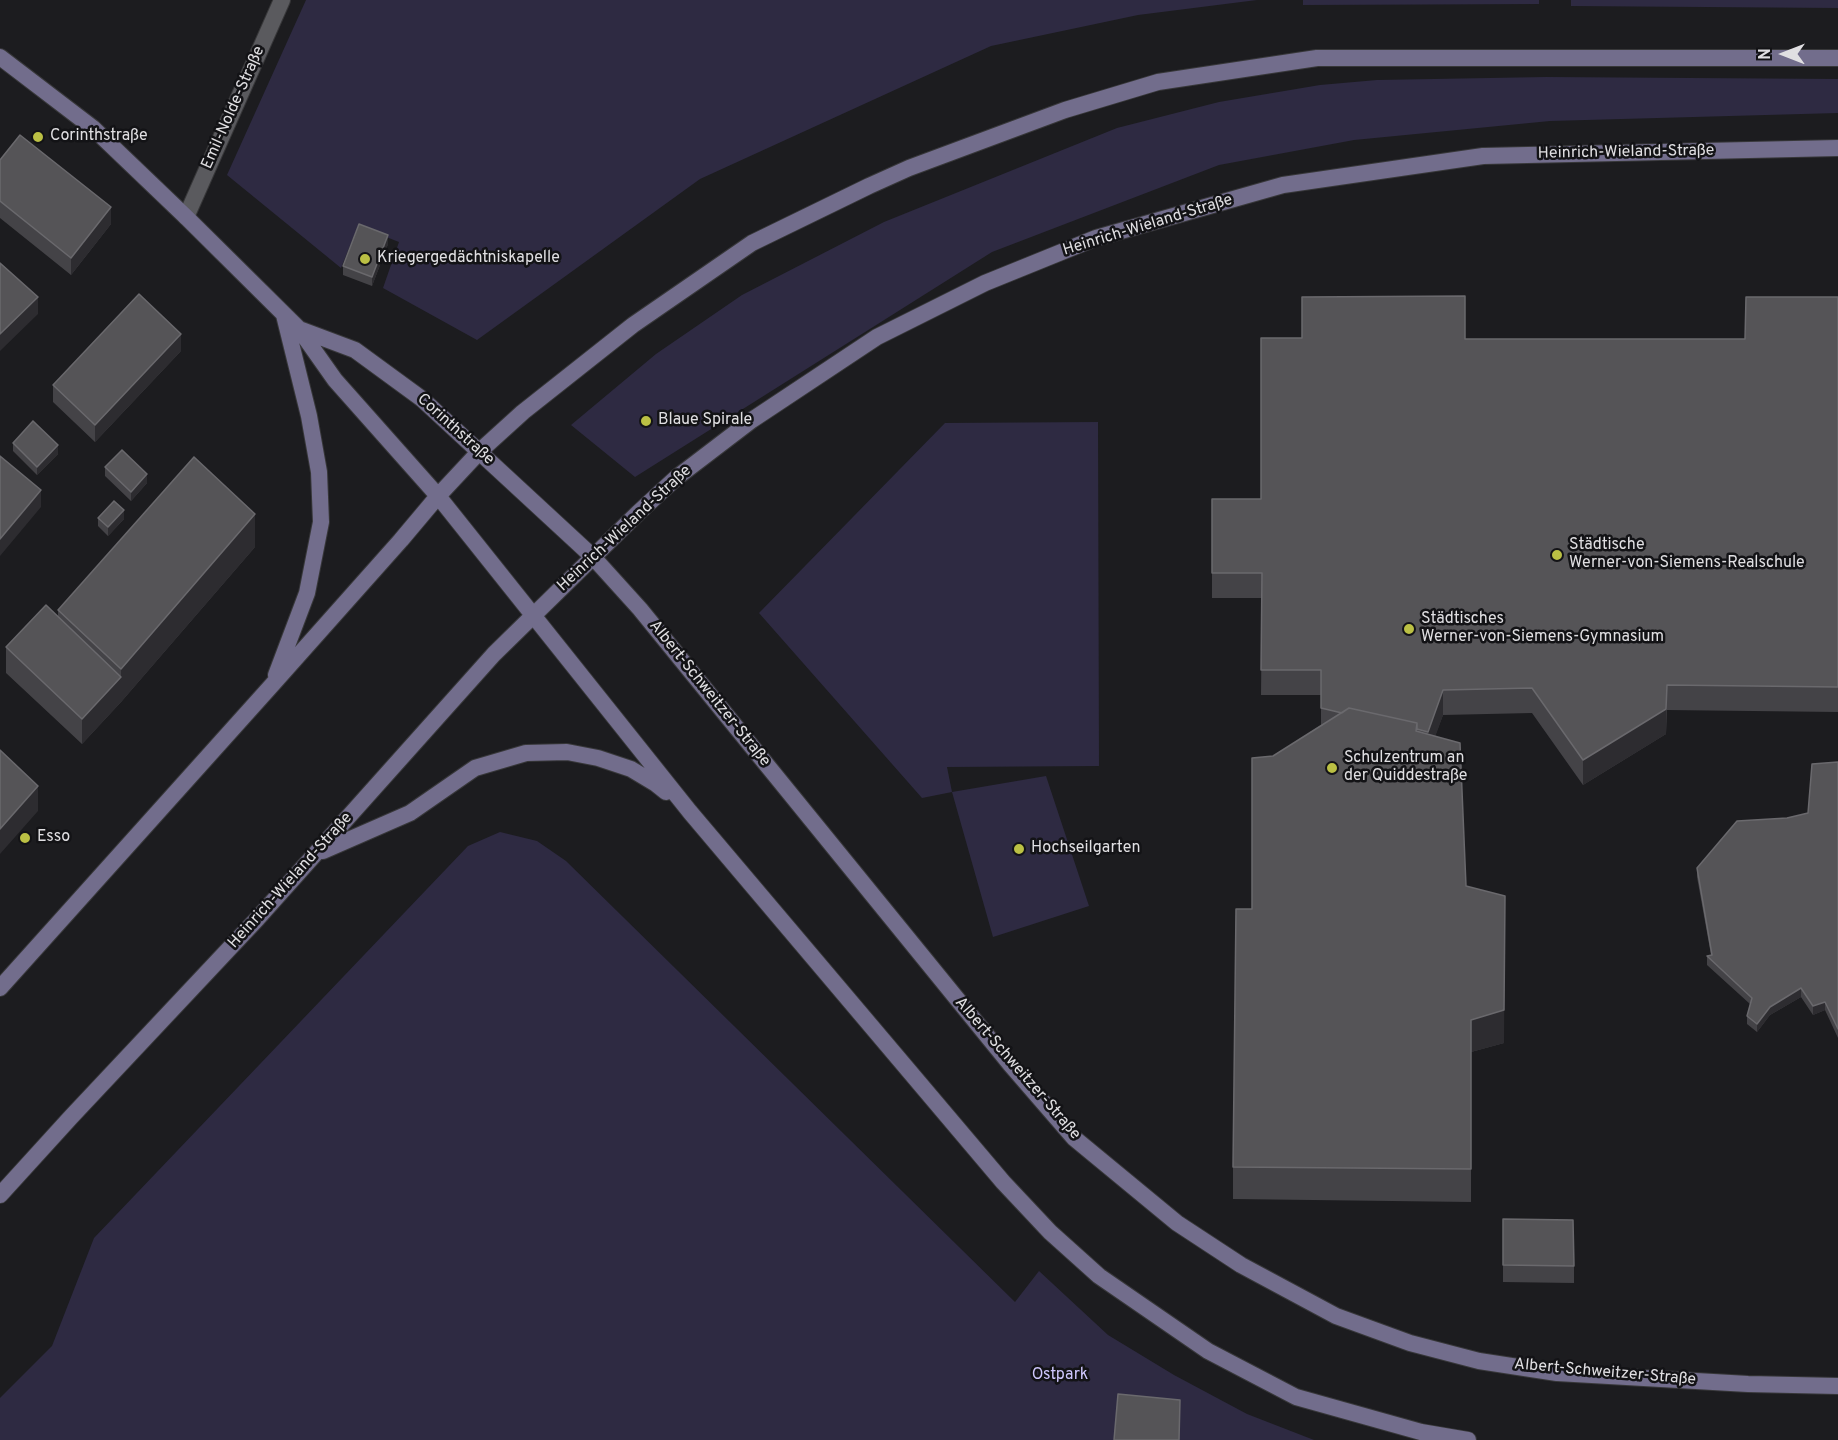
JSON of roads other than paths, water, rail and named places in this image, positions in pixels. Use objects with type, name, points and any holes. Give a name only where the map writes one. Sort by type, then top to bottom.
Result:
[{"type":"main road","name":"Corinthstraße","points":[[0,57],[93,128],[299,329],[335,380],[438,496]]},
{"type":"main road","points":[[0,988],[480,451],[523,412],[633,325],[752,243],[909,168],[1065,110],[1158,82],[1317,58],[1838,58]]},
{"type":"main road","name":"Heinrich-Wieland-Straße","points":[[0,1196],[317,853],[481,668],[593,557],[676,478],[752,420],[877,337],[985,283],[1096,238],[1282,185],[1483,156],[1838,148]]},
{"type":"main road","points":[[272,685],[307,593],[321,522],[319,472],[309,416],[284,315]]},
{"type":"main road","name":"Corinthstraße","points":[[299,329],[355,350],[422,399],[593,557]]},
{"type":"main road","points":[[438,496],[690,812],[1003,1182],[1050,1232],[1099,1276],[1208,1351],[1296,1397],[1421,1432],[1468,1440]]},
{"type":"main road","name":"Albert-Schweitzer-Straße","points":[[593,557],[640,609],[1003,1055],[1074,1138],[1186,1229],[1241,1265],[1336,1316],[1410,1343],[1479,1361],[1557,1373],[1748,1384],[1838,1386]]},
{"type":"main road","points":[[317,853],[410,813],[475,768],[526,753],[567,752],[598,758],[631,769],[656,784],[690,812]]},
{"type":"street","name":"Emil-Nolde-Straße","points":[[186,217],[282,0]]},
{"type":"place","name":"Corinthstraße","points":[[38,137]]},
{"type":"place","name":"Kriegergedächtniskapelle","points":[[365,259]]},
{"type":"place","name":"Blaue Spirale","points":[[646,421]]},
{"type":"place","name":"Städtische Werner-von-Siemens-Realschule","points":[[1557,555]]},
{"type":"place","name":"Städtisches Werner-von-Siemens-Gymnasium","points":[[1409,629]]},
{"type":"place","name":"Schulzentrum an der Quiddestraße","points":[[1332,768]]},
{"type":"place","name":"Esso","points":[[25,838]]},
{"type":"place","name":"Hochseilgarten","points":[[1019,849]]},
{"type":"park label","name":"Ostpark","points":[[1060,1376]]}]
